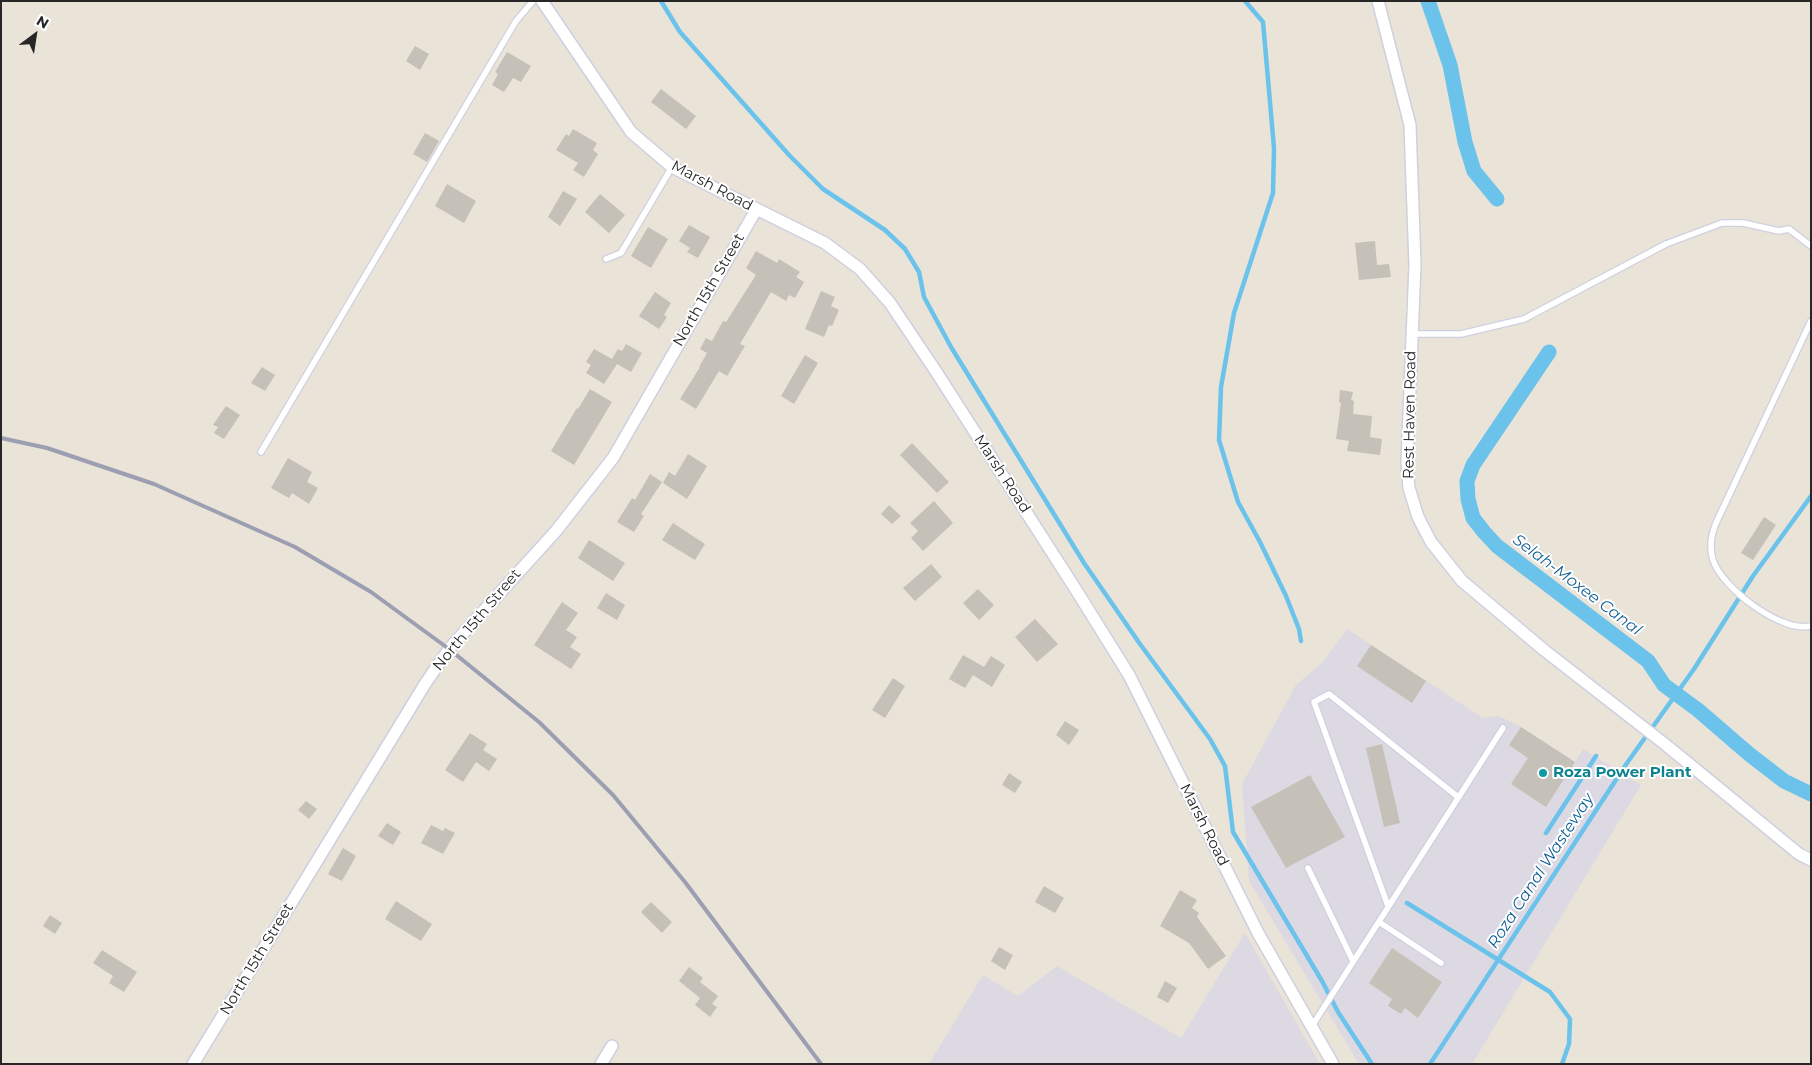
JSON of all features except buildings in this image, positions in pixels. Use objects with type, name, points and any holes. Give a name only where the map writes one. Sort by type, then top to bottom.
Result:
[{"type":"street","name":"Marsh Road","points":[[542,1],[631,132],[672,167],[825,244],[860,269],[890,303],[1078,593],[1128,675],[1258,933],[1333,1064]]},
{"type":"street","name":"Rest Haven Road","points":[[1378,1],[1410,125],[1415,265],[1407,463],[1409,488],[1418,517],[1431,542],[1462,581],[1544,650],[1666,745],[1799,854],[1811,860]]},
{"type":"street","name":"North 15th Street","points":[[193,1064],[434,670],[449,649],[485,607],[556,530],[613,458],[756,210]]},
{"type":"street","points":[[601,1064],[612,1046]]},
{"type":"lane","points":[[261,452],[516,21],[533,1]]},
{"type":"lane","points":[[606,259],[621,253],[672,167]]},
{"type":"lane","points":[[1412,334],[1461,334],[1524,319],[1666,244],[1722,224],[1743,223],[1779,231],[1789,229],[1811,246]]},
{"type":"lane","points":[[1811,321],[1716,522],[1711,534],[1710,548],[1714,562],[1726,582],[1747,601],[1772,617],[1789,624],[1811,626]]},
{"type":"lane","points":[[1388,906],[1314,702],[1329,694],[1458,797]]},
{"type":"lane","points":[[1312,1026],[1503,728]]},
{"type":"lane","points":[[1308,868],[1353,961]]},
{"type":"lane","points":[[1378,922],[1441,963]]},
{"type":"shaded area","name":"Roza Power Plant","points":[[1347,629],[1483,718],[1499,716],[1521,727],[1575,762],[1583,749],[1641,785],[1472,1064],[1359,1064],[1249,881],[1242,784],[1296,685],[1322,663]]},
{"type":"shaded area","points":[[1245,933],[1320,1064],[929,1064],[983,975],[1018,996],[1057,966],[1181,1038]]},
{"type":"waterway","points":[[661,1],[680,32],[789,155],[823,189],[885,230],[905,249],[919,272],[924,297],[951,347],[1084,563],[1140,644],[1210,739],[1225,766],[1233,832],[1322,981],[1338,1012],[1372,1064]]},
{"type":"waterway","points":[[1245,1],[1263,22],[1274,148],[1273,193],[1234,313],[1221,387],[1219,440],[1238,502],[1286,596],[1299,629],[1301,641]]},
{"type":"waterway","name":"Selah-Moxee Canal","points":[[1428,1],[1450,65],[1465,142],[1474,171],[1497,199]]},
{"type":"waterway","name":"Selah-Moxee Canal","points":[[1549,352],[1473,465],[1467,481],[1468,499],[1473,518],[1497,546],[1648,661],[1664,685],[1698,710],[1784,781],[1811,794]]},
{"type":"waterway","name":"Roza Canal Wasteway","points":[[1430,1064],[1627,763],[1694,669],[1753,576],[1811,496]]},
{"type":"waterway","points":[[1546,833],[1596,756]]},
{"type":"waterway","points":[[1407,903],[1550,992],[1570,1019],[1569,1044],[1562,1064]]},
{"type":"railway","points":[[1,438],[47,448],[154,484],[295,547],[371,592],[449,649],[539,722],[613,795],[685,882],[821,1064]]},
{"type":"place","name":"Roza Power Plant","points":[[1543,773]]}]
